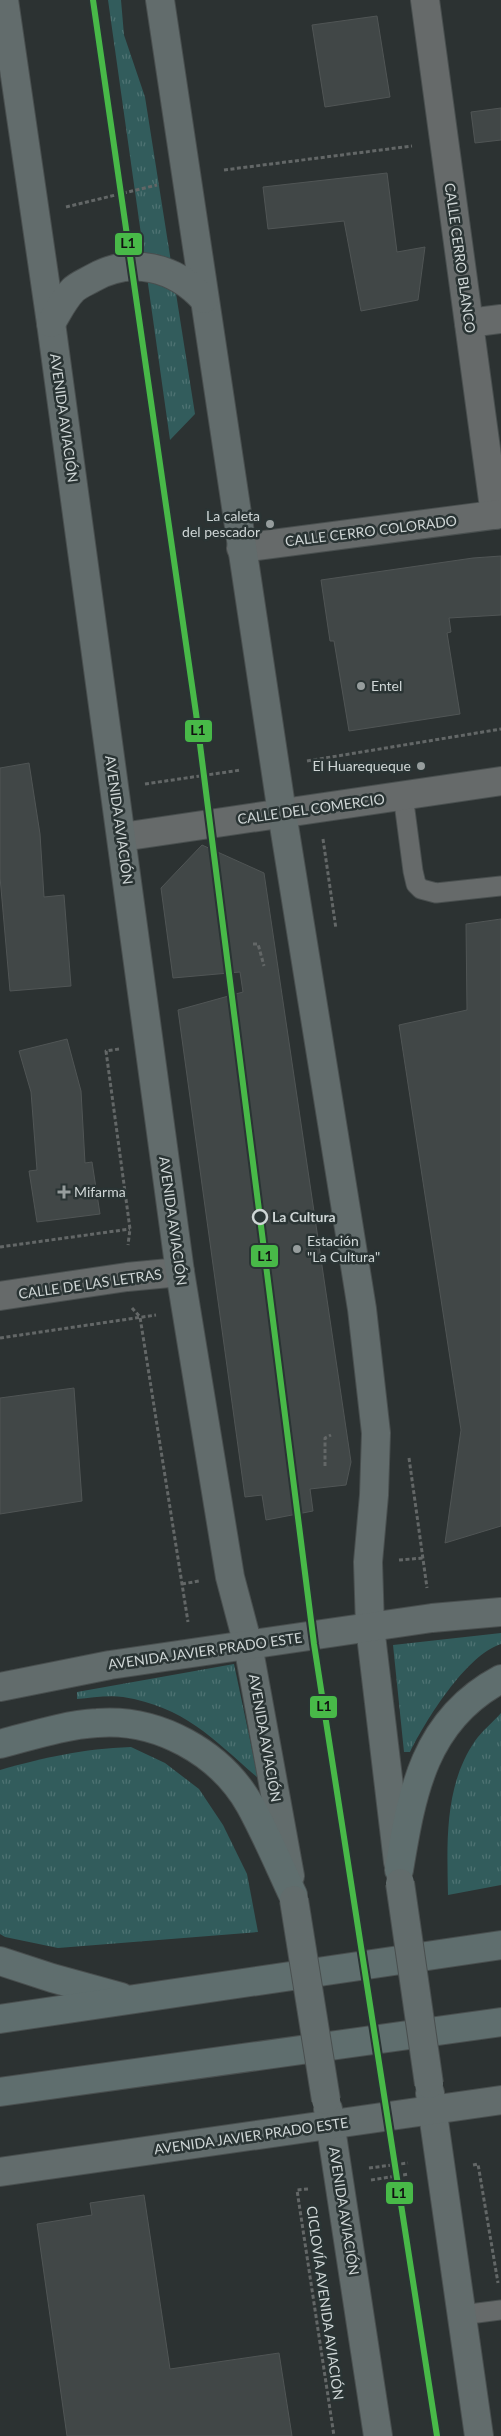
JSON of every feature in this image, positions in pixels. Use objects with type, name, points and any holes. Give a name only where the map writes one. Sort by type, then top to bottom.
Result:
[{"type":"highway","points":[[399,1877],[407,1819],[418,1781],[432,1744],[456,1714],[490,1685],[501,1679]]},
{"type":"highway","points":[[0,1744],[97,1722],[145,1726],[184,1741],[214,1764],[233,1783],[249,1804],[293,1898]]},
{"type":"highway","points":[[0,2019],[501,1945]]},
{"type":"highway","points":[[0,1960],[52,1978],[132,2000]]},
{"type":"highway","points":[[0,2092],[501,2022]]},
{"type":"main road","name":"AVENIDA AVIACIÓN","points":[[4,0],[51,323],[180,1272],[230,1577],[248,1645],[293,1898],[340,2184],[378,2436]]},
{"type":"main road","points":[[160,0],[241,548],[362,1309],[376,1433],[374,1495],[368,1562],[370,1627],[399,1877],[479,2436]]},
{"type":"main road","points":[[51,323],[73,289],[108,269],[148,266],[173,274],[195,289],[204,298]]},
{"type":"main road","name":"AVENIDA JAVIER PRADO ESTE","points":[[0,1687],[110,1665],[432,1618],[501,1612]]},
{"type":"main road","name":"AVENIDA JAVIER PRADO ESTE","points":[[0,2172],[328,2113],[432,2111],[501,2100]]},
{"type":"street","name":"CALLE CERRO BLANCO","points":[[425,0],[469,323],[498,515]]},
{"type":"street","points":[[469,323],[501,319]]},
{"type":"street","name":"CALLE CERRO COLORADO","points":[[241,548],[498,515]]},
{"type":"street","name":"CALLE DEL COMERCIO","points":[[122,837],[501,781]]},
{"type":"street","name":"CALLE DE LAS LETRAS","points":[[0,1296],[127,1277],[180,1272]]},
{"type":"lane","points":[[403,795],[413,871],[416,884],[421,889],[436,893],[501,886]]},
{"type":"lane","points":[[462,2315],[501,2310]]},
{"type":"path","points":[[224,170],[444,142]]},
{"type":"path","points":[[60,209],[160,184]]},
{"type":"path","points":[[275,765],[501,729]]},
{"type":"path","points":[[142,785],[241,770]]},
{"type":"path","points":[[253,944],[258,944],[264,966]]},
{"type":"path","points":[[106,1051],[130,1229],[127,1277],[130,1305],[140,1318],[188,1623],[211,1650]]},
{"type":"path","points":[[0,1247],[130,1229]]},
{"type":"path","points":[[0,1338],[186,1311]]},
{"type":"path","points":[[325,1466],[325,1438],[331,1435]]},
{"type":"path","points":[[369,2168],[413,2162]]},
{"type":"path","name":"CICLOVÍA AVENIDA AVIACIÓN","points":[[334,2436],[297,2190],[478,2164],[499,2288]]},
{"type":"green space","points":[[108,0],[121,0],[124,35],[145,97],[195,414],[170,440]]},
{"type":"green space","points":[[501,1633],[501,1644],[488,1650],[461,1675],[448,1690],[426,1723],[410,1752],[404,1752],[393,1645]]},
{"type":"green space","points":[[234,1664],[258,1778],[212,1738],[164,1708],[123,1697],[106,1696],[77,1699],[77,1692]]},
{"type":"green space","points":[[501,1713],[501,1885],[448,1895],[448,1835],[453,1796],[458,1777],[465,1758],[475,1741]]},
{"type":"green space","points":[[131,1747],[165,1763],[199,1789],[223,1825],[247,1874],[258,1932],[58,1948],[5,1937],[0,1934],[0,1770],[64,1754]]},
{"type":"building","points":[[377,16],[390,97],[325,107],[312,25]]},
{"type":"building","points":[[501,108],[501,140],[475,143],[471,112]]},
{"type":"building","points":[[387,173],[397,252],[425,247],[418,300],[361,311],[344,221],[268,229],[263,187]]},
{"type":"building","points":[[501,556],[501,615],[449,618],[451,632],[447,633],[460,714],[349,731],[334,641],[330,641],[321,580],[473,558]]},
{"type":"building","points":[[29,763],[40,834],[44,897],[64,895],[71,986],[10,991],[0,877],[0,768]]},
{"type":"building","points":[[202,845],[264,873],[351,1462],[346,1485],[310,1489],[313,1511],[266,1520],[262,1495],[245,1497],[178,1010],[243,992],[240,972],[173,978],[161,888]]},
{"type":"building","points":[[501,919],[501,1526],[445,1543],[461,1430],[399,1025],[467,1010],[466,924]]},
{"type":"building","points":[[67,1039],[81,1091],[85,1163],[92,1162],[100,1214],[37,1222],[29,1171],[37,1170],[31,1092],[19,1051]]},
{"type":"building","points":[[74,1388],[82,1501],[0,1514],[0,1398]]},
{"type":"building","points":[[144,2195],[170,2369],[279,2353],[292,2436],[67,2436],[37,2224],[92,2215],[90,2203]]},
{"type":"transit line","name":"L1","points":[[93,0],[196,713],[314,1644],[437,2436]]},
{"type":"place","name":"La caleta del pescador","points":[[270,524]]},
{"type":"place","name":"Entel","points":[[361,686]]},
{"type":"place","name":"El Huarequeque","points":[[421,766]]},
{"type":"place","name":"Mifarma","points":[[64,1192]]},
{"type":"place","name":"La Cultura","points":[[260,1217]]},
{"type":"place","name":"Estación \"La Cultura\"","points":[[297,1249]]}]
